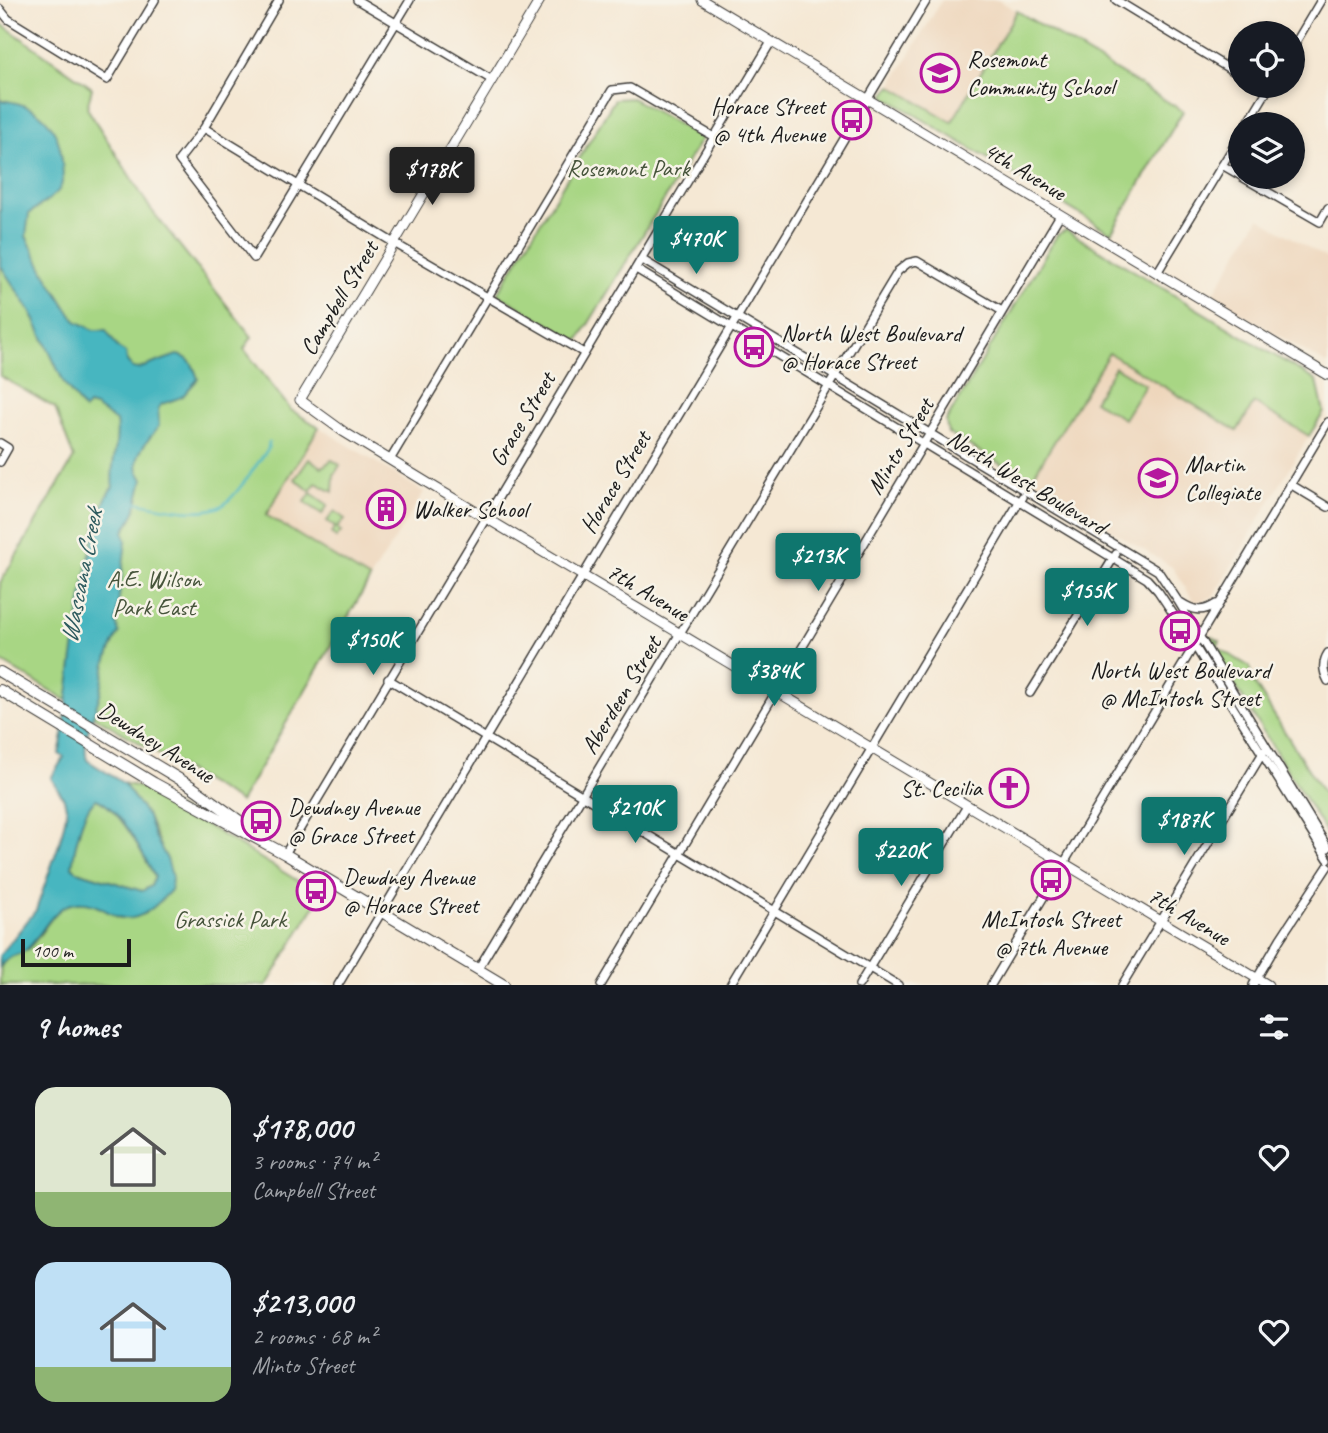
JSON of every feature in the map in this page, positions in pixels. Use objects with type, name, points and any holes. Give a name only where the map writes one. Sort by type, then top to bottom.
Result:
[{"type":"main road","name":"Dewdney Avenue","points":[[0,672],[191,786],[285,854]]},
{"type":"main road","name":"Dewdney Avenue","points":[[0,690],[154,783],[285,854],[504,985]]},
{"type":"street","points":[[0,9],[8,19],[107,80],[155,0]]},
{"type":"street","points":[[279,0],[204,128],[179,160],[254,258],[410,0]]},
{"type":"street","points":[[358,0],[492,80]]},
{"type":"street","name":"Campbell Street","points":[[300,400],[540,0]]},
{"type":"street","name":"4th Avenue","points":[[702,0],[1328,374]]},
{"type":"street","points":[[914,0],[925,3]]},
{"type":"street","points":[[1116,0],[1228,68]]},
{"type":"street","points":[[1305,27],[1321,0]]},
{"type":"street","name":"Horace Street","points":[[338,985],[925,3]]},
{"type":"street","name":"Grace Street","points":[[285,854],[771,42]]},
{"type":"street","points":[[390,460],[612,90],[630,88],[714,137]]},
{"type":"street","points":[[204,128],[394,243],[584,353]]},
{"type":"street","points":[[1157,272],[1228,155]]},
{"type":"street","points":[[1222,165],[1228,168]]},
{"type":"street","points":[[1263,189],[1320,222],[1328,208]]},
{"type":"street","name":"Minto Street","points":[[601,985],[1060,215]]},
{"type":"street","name":"North West Boulevard","points":[[642,259],[1158,571],[1199,636],[1328,859]]},
{"type":"street","name":"Aberdeen Street","points":[[478,969],[898,271],[908,263],[917,261],[1002,311]]},
{"type":"street","name":"North West Boulevard","points":[[636,269],[1147,579],[1158,591],[1328,848]]},
{"type":"street","name":"7th Avenue","points":[[300,400],[344,432],[390,460],[1161,921],[1255,982],[1268,985]]},
{"type":"street","points":[[991,985],[1328,422]]},
{"type":"street","points":[[0,443],[8,448],[0,461]]},
{"type":"street","points":[[1290,484],[1328,507]]},
{"type":"street","points":[[730,985],[1026,491]]},
{"type":"street","points":[[1030,693],[1121,547]]},
{"type":"street","points":[[1178,601],[1191,610],[1206,611],[1220,602]]},
{"type":"street","points":[[1328,653],[1323,673],[1328,681]]},
{"type":"street","points":[[388,679],[898,985]]},
{"type":"street","points":[[1122,985],[1265,751]]},
{"type":"street","points":[[859,985],[967,806]]},
{"type":"street","points":[[1255,982],[1328,866]]},
{"type":"shaded area","name":"Rosemont Community School","points":[[942,0],[998,0],[1017,11],[952,122],[891,86]]},
{"type":"shaded area","points":[[1259,218],[1328,259],[1328,365],[1212,296]]},
{"type":"shaded area","name":"Martin Collegiate","points":[[1108,352],[1237,431],[1254,402],[1309,436],[1213,597],[1195,603],[1172,567],[1030,481]]},
{"type":"shaded area","points":[[319,427],[424,492],[370,579],[265,514]]},
{"type":"green space","points":[[1017,11],[1183,111],[1111,233],[884,96],[891,86],[952,122]]},
{"type":"green space","name":"A.E. Wilson Park East","points":[[0,23],[92,88],[87,108],[150,208],[252,337],[244,349],[291,410],[319,427],[266,515],[370,579],[240,802],[0,661],[0,583],[74,458],[55,408],[0,376]]},
{"type":"green space","name":"Rosemont Park","points":[[632,98],[702,138],[578,341],[497,294],[615,99]]},
{"type":"green space","points":[[1066,230],[1317,381],[1324,412],[1309,436],[1254,403],[1237,431],[1109,353],[1030,481],[948,433],[946,421],[1057,235]]},
{"type":"green space","points":[[1115,367],[1145,385],[1124,419],[1094,401]]},
{"type":"green space","points":[[309,459],[322,467],[332,460],[340,465],[334,475],[333,492],[316,483],[310,491],[295,479]]},
{"type":"green space","points":[[311,493],[328,505],[322,514],[305,502]]},
{"type":"green space","points":[[335,511],[345,519],[337,528],[341,532],[336,538],[331,533],[335,527],[327,521]]},
{"type":"green space","points":[[1210,636],[1220,641],[1217,647],[1250,667],[1251,678],[1328,801],[1328,836],[1208,642]]},
{"type":"green space","name":"Grassick Park","points":[[123,783],[147,789],[321,895],[267,985],[0,985],[4,961],[31,946],[59,910],[80,902],[92,904],[119,918],[172,876],[148,817]]},
{"type":"green space","points":[[96,799],[114,811],[130,833],[155,877],[151,886],[142,891],[77,871],[72,867],[83,820]]},
{"type":"water","points":[[0,100],[36,111],[52,127],[57,137],[62,163],[62,184],[56,193],[29,214],[26,236],[70,313],[76,321],[94,330],[106,330],[118,348],[126,353],[127,361],[133,368],[138,369],[177,355],[189,360],[198,379],[182,397],[158,408],[159,426],[140,451],[137,465],[143,479],[135,512],[124,532],[126,541],[116,622],[119,633],[107,661],[86,742],[87,760],[123,783],[148,817],[167,859],[172,876],[171,890],[147,912],[132,918],[116,916],[88,903],[68,905],[54,915],[26,950],[10,957],[0,967],[0,955],[36,910],[60,841],[67,811],[64,799],[51,778],[64,757],[59,754],[81,604],[96,529],[104,502],[113,487],[112,471],[117,430],[116,421],[95,407],[88,405],[84,410],[64,383],[31,312],[0,265]],"holes":[[[96,799],[105,804],[130,833],[155,877],[151,886],[142,891],[77,871],[72,867],[87,811]]]},
{"type":"waterway","points":[[136,502],[197,511],[219,507],[244,483],[268,449],[269,442]]},
{"type":"place","name":"Rosemont Community School","points":[[940,73]]},
{"type":"place","name":"Horace Street @ 4th Avenue","points":[[852,120]]},
{"type":"place","name":"North West Boulevard @ Horace Street","points":[[754,347]]},
{"type":"place","name":"Martin Collegiate","points":[[1158,478]]},
{"type":"place","name":"Walker School","points":[[386,509]]},
{"type":"place","name":"North West Boulevard @ McIntosh Street","points":[[1180,631]]},
{"type":"place","name":"St. Cecilia","points":[[1009,788]]},
{"type":"place","name":"Dewdney Avenue @ Grace Street","points":[[261,821]]},
{"type":"place","name":"McIntosh Street @ 7th Avenue","points":[[1051,880]]},
{"type":"place","name":"Dewdney Avenue @ Horace Street","points":[[316,891]]},
{"type":"water label","name":"Wascana Creek","points":[[81,576]]}]
